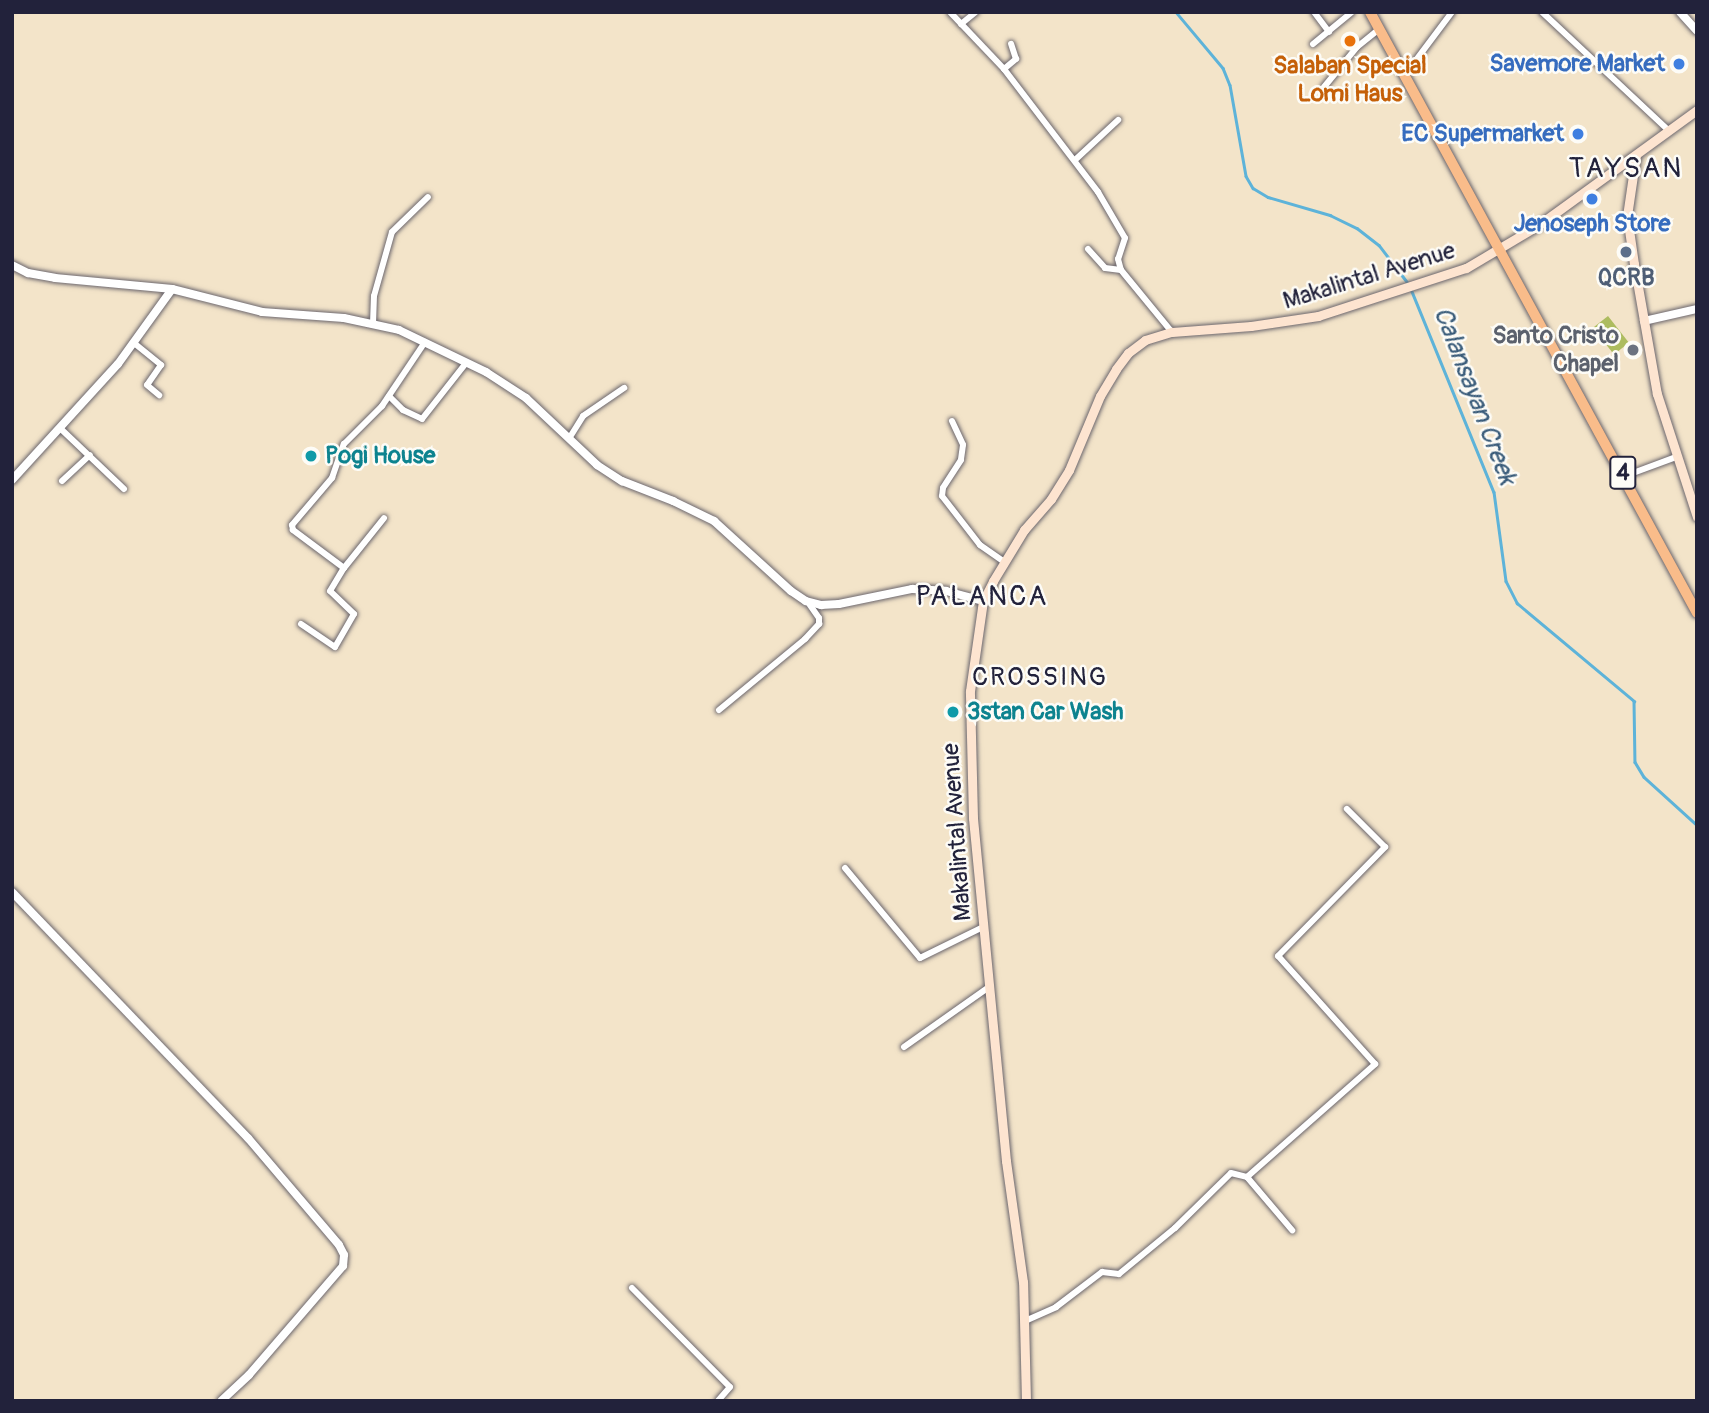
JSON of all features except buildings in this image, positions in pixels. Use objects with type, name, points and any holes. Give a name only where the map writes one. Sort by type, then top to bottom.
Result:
[{"type":"highway","name":"4","points":[[1373,14],[1498,251],[1625,476],[1697,613]]},
{"type":"main road","name":"Makalintal Avenue","points":[[1026,1401],[1025,1321],[983,927],[973,818],[969,726],[974,648],[984,601],[1003,561],[1069,470],[1100,396],[1128,353],[1144,340],[1172,331],[1284,322],[1318,316],[1466,268],[1498,251],[1697,110]]},
{"type":"main road","points":[[1636,155],[1626,216],[1657,394],[1697,517]]},
{"type":"street","points":[[950,12],[1004,69],[1034,113],[1075,160],[1123,230],[1125,237],[1118,263],[1121,270],[1172,331]]},
{"type":"street","points":[[961,24],[976,12]]},
{"type":"street","points":[[1314,12],[1329,32]]},
{"type":"street","points":[[1313,44],[1352,12]]},
{"type":"street","points":[[1404,76],[1452,12]]},
{"type":"street","points":[[1542,12],[1669,131]]},
{"type":"street","points":[[1681,12],[1697,30]]},
{"type":"street","points":[[1324,87],[1357,47],[1379,29]]},
{"type":"street","points":[[1004,69],[1016,59],[1011,44]]},
{"type":"street","points":[[1075,160],[1118,120]]},
{"type":"street","points":[[373,324],[374,296],[392,232],[428,197]]},
{"type":"street","points":[[1088,249],[1105,268],[1121,270]]},
{"type":"street","points":[[12,265],[27,273],[55,278],[172,289],[262,312],[373,324],[400,330],[486,372],[526,398],[597,465],[622,481],[673,500],[714,520],[791,592],[806,601],[821,606],[839,604],[912,589],[946,591],[984,601]]},
{"type":"street","points":[[12,480],[61,429],[134,343],[172,289]]},
{"type":"street","points":[[1644,321],[1697,309]]},
{"type":"street","points":[[344,568],[293,530],[292,525],[332,478],[347,440],[373,418],[425,342]]},
{"type":"street","points":[[134,343],[161,365],[146,385],[159,396]]},
{"type":"street","points":[[389,396],[403,410],[422,419],[466,363]]},
{"type":"street","points":[[570,437],[583,416],[624,388]]},
{"type":"street","points":[[953,421],[963,445],[961,460],[943,488],[942,496],[981,545],[1003,561]]},
{"type":"street","points":[[61,429],[124,489]]},
{"type":"street","points":[[62,481],[90,455]]},
{"type":"street","points":[[1625,476],[1676,457]]},
{"type":"street","points":[[301,624],[331,646],[338,646],[354,614],[330,592],[344,568],[384,518]]},
{"type":"street","points":[[719,710],[805,639],[819,624],[819,618],[806,601]]},
{"type":"street","points":[[1247,1177],[1375,1064],[1278,956],[1385,847],[1348,810]]},
{"type":"street","points":[[845,868],[920,958],[983,927]]},
{"type":"street","points":[[14,896],[248,1138],[340,1245],[344,1255],[343,1266],[249,1375],[221,1401]]},
{"type":"street","points":[[904,1047],[989,987]]},
{"type":"street","points":[[1025,1321],[1056,1307],[1102,1272],[1119,1274],[1175,1228],[1231,1173],[1247,1177],[1292,1230]]},
{"type":"street","points":[[632,1287],[730,1387],[730,1391],[718,1401]]},
{"type":"green space","points":[[1608,316],[1629,343],[1614,354],[1593,328]]},
{"type":"waterway","name":"Calansayan Creek","points":[[1176,12],[1223,68],[1230,85],[1246,176],[1253,188],[1268,197],[1330,215],[1357,228],[1379,245],[1408,283]]},
{"type":"waterway","name":"Calansayan Creek","points":[[1411,289],[1494,492],[1506,581],[1517,603],[1634,701],[1635,762],[1644,777],[1697,825]]},
{"type":"place","name":"Salaban Special Lomi Haus","points":[[1350,41]]},
{"type":"place","name":"Savemore Market","points":[[1679,64]]},
{"type":"place","name":"EC Supermarket","points":[[1578,134]]},
{"type":"place","name":"Jenoseph Store","points":[[1592,199]]},
{"type":"place","name":"QCRB","points":[[1626,252]]},
{"type":"place","name":"Santo Cristo Chapel","points":[[1633,350]]},
{"type":"place","name":"Pogi House","points":[[311,456]]},
{"type":"place","name":"3stan Car Wash","points":[[953,712]]},
{"type":"district","name":"TAYSAN","points":[[1626,169]]},
{"type":"district","name":"PALANCA","points":[[982,597]]},
{"type":"district","name":"CROSSING","points":[[1040,678]]}]
